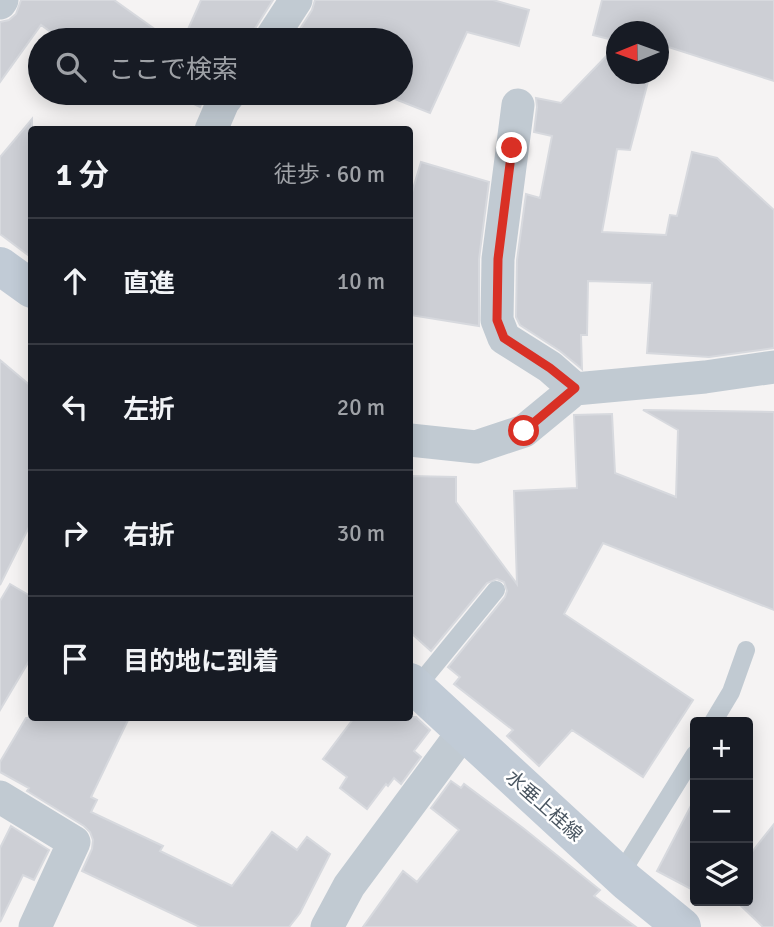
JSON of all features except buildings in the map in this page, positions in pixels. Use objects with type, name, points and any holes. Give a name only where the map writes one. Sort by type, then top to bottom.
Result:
[{"type":"main road","points":[[0,266],[28,286]]},
{"type":"main road","name":"水垂上桂線","points":[[413,685],[682,927]]},
{"type":"street","points":[[278,28],[296,0]]},
{"type":"street","points":[[213,126],[222,105]]},
{"type":"street","points":[[518,105],[498,259],[497,320],[504,338],[575,388]]},
{"type":"street","points":[[413,440],[476,447],[524,431],[575,388],[705,377],[774,367]]},
{"type":"street","points":[[327,927],[349,886],[463,732]]},
{"type":"street","points":[[0,797],[74,842],[34,927]]},
{"type":"lane","points":[[413,685],[496,590]]},
{"type":"lane","points":[[716,717],[731,692],[746,650]]},
{"type":"lane","points":[[620,874],[690,762]]},
{"type":"route","points":[[512,148],[498,259],[497,320],[504,338],[575,388],[524,431]]}]
